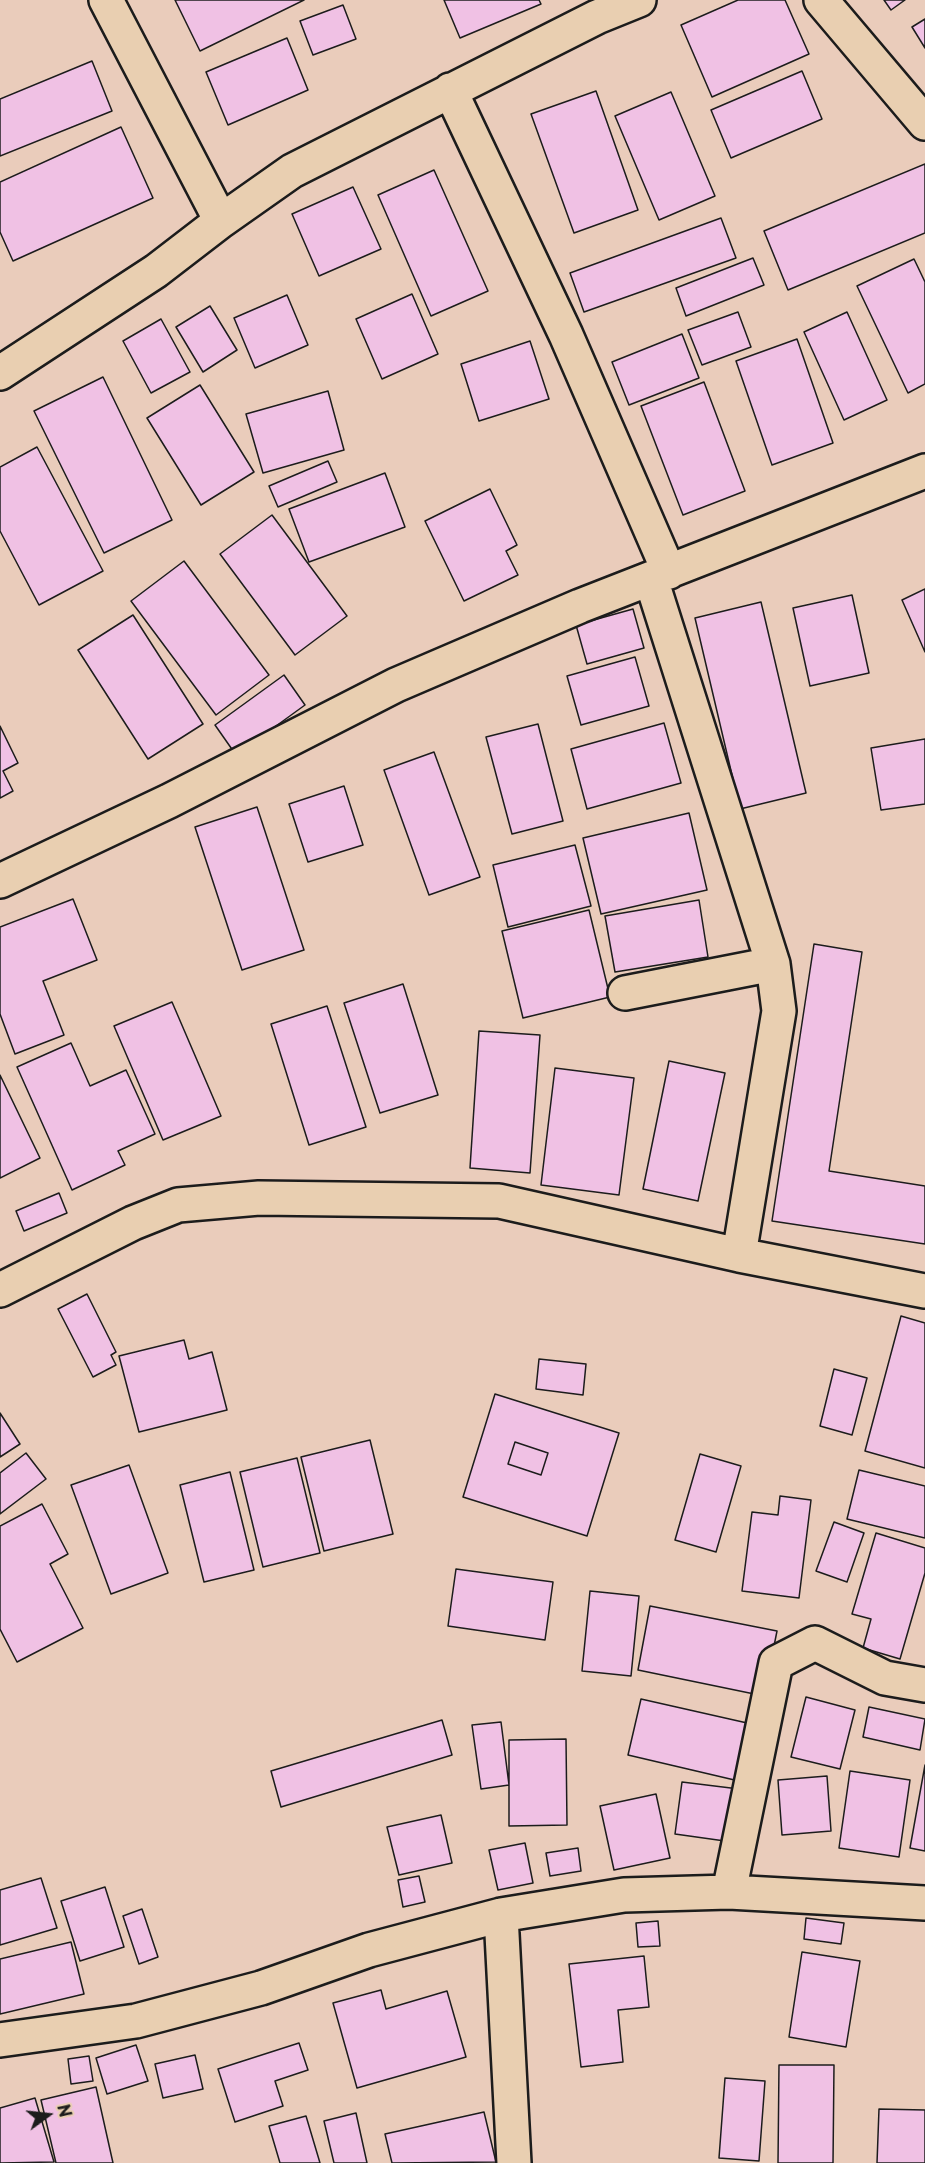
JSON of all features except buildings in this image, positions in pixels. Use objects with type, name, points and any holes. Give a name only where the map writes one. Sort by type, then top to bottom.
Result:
[{"type":"street","points":[[106,0],[221,221]]},
{"type":"street","points":[[0,373],[156,272],[221,221],[292,171],[450,90],[593,8],[639,0]]},
{"type":"street","points":[[821,0],[925,123]]},
{"type":"street","points":[[450,90],[566,336],[660,576],[772,964],[779,1011],[739,1255]]},
{"type":"street","points":[[0,881],[169,801],[396,685],[579,606],[925,471]]},
{"type":"street","points":[[625,993],[772,964]]},
{"type":"street","points":[[0,1290],[133,1223],[178,1205],[259,1198],[500,1201],[739,1255],[925,1291]]},
{"type":"street","points":[[729,1892],[776,1662],[815,1643],[885,1678],[925,1685]]},
{"type":"street","points":[[0,2040],[136,2021],[261,1988],[369,1950],[501,1915],[624,1895],[729,1892],[925,1903]]},
{"type":"street","points":[[501,1915],[513,2163]]}]
